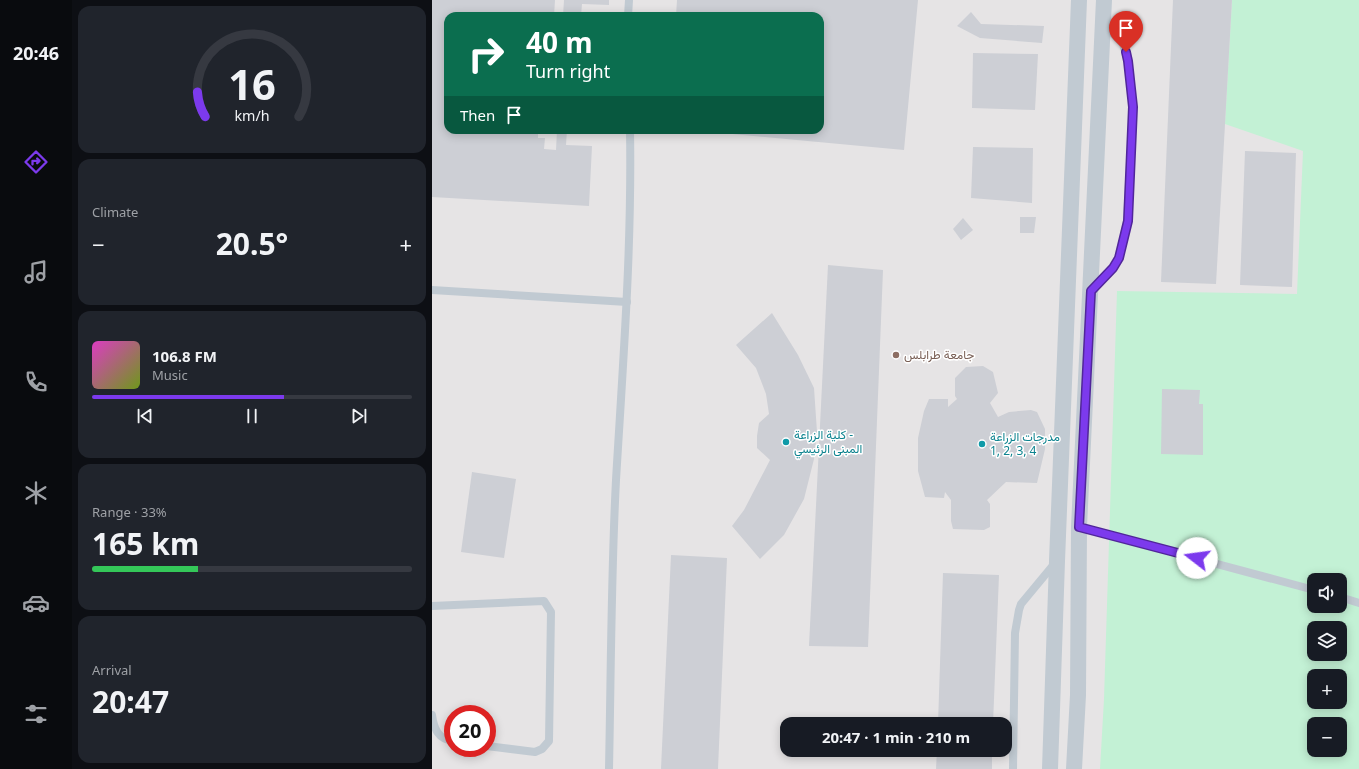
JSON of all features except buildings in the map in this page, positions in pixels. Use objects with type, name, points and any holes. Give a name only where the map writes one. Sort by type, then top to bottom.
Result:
[{"type":"street","points":[[1050,769],[1079,0]]},
{"type":"street","points":[[1074,769],[1078,695],[1079,527],[1104,0]]},
{"type":"lane","points":[[628,12],[629,0]]},
{"type":"lane","points":[[1091,291],[1113,268],[1119,258],[1128,221],[1133,107],[1128,61],[1123,44],[1103,22]]},
{"type":"lane","points":[[608,769],[612,569],[627,302],[630,134]]},
{"type":"lane","points":[[432,290],[627,302]]},
{"type":"lane","points":[[1079,527],[1307,588]]},
{"type":"lane","points":[[1013,769],[1015,633],[1019,610],[1021,604],[1057,561]]},
{"type":"lane","points":[[1347,599],[1359,603]]},
{"type":"lane","points":[[432,606],[544,601],[551,612],[549,741],[542,749],[535,752],[496,747]]},
{"type":"lane","points":[[432,715],[437,733],[444,740]]},
{"type":"shaded area","name":"جامعة طرابلس","points":[[432,0],[1359,0],[1359,769],[432,769]]},
{"type":"green space","points":[[1232,0],[1359,0],[1359,769],[1100,769],[1104,699],[1117,291],[1297,294],[1303,151],[1225,124]]},
{"type":"place","name":"جامعة طرابلس","points":[[896,355]]},
{"type":"place","name":"كلية الزراعة - المبنى الرئيسي","points":[[786,442]]},
{"type":"place","name":"مدرجات الزراعة 1, 2, 3, 4","points":[[982,444]]},
{"type":"route","points":[[1126,52],[1133,107],[1128,221],[1119,258],[1113,268],[1091,291],[1079,527],[1197,558]]}]
